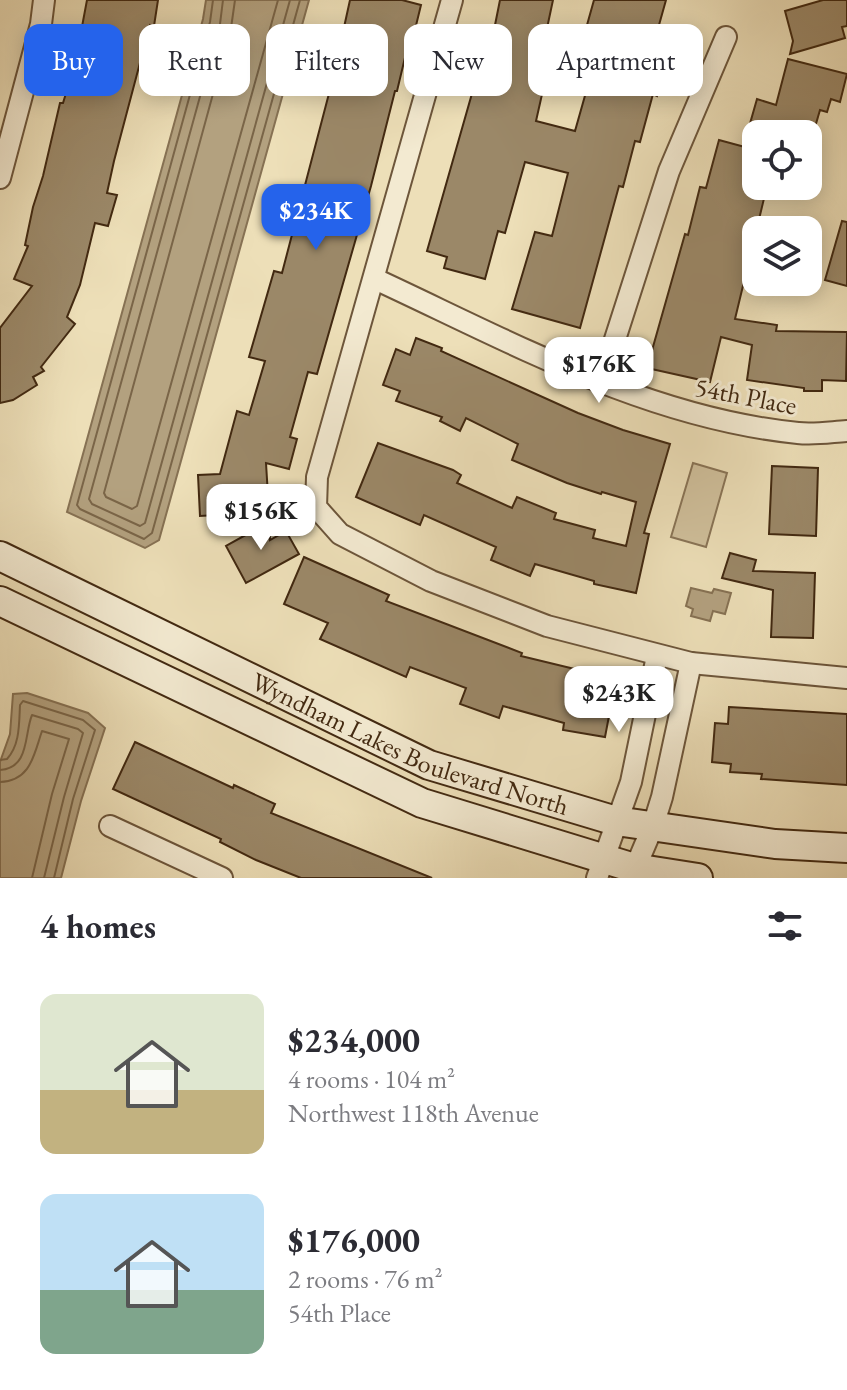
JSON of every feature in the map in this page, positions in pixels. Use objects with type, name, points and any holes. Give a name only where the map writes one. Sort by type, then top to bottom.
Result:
[{"type":"street","points":[[0,178],[41,24],[44,0]]},
{"type":"street","points":[[452,0],[317,477],[316,507],[340,534],[431,581],[547,626],[691,663],[847,678]]},
{"type":"street","points":[[601,383],[669,171],[726,37]]},
{"type":"street","name":"54th Place","points":[[375,279],[601,383],[700,416],[801,434],[847,431]]},
{"type":"street","name":"Wyndham Lakes Boulevard North","points":[[0,556],[429,765],[616,821],[775,844],[847,848]]},
{"type":"street","name":"Wyndham Lakes Boulevard North","points":[[0,601],[422,803],[601,868],[698,878]]},
{"type":"street","points":[[601,868],[631,782],[657,656]]},
{"type":"street","points":[[633,873],[653,826],[691,663]]},
{"type":"street","points":[[110,826],[179,868],[222,878]]},
{"type":"shaded area","points":[[693,463],[727,473],[706,547],[671,537]]},
{"type":"water","points":[[206,0],[309,0],[302,24],[266,24],[266,96],[282,96],[159,540],[145,548],[67,512],[182,96],[250,96],[250,24],[202,24]]},
{"type":"water","points":[[691,588],[731,593],[725,614],[713,611],[710,621],[691,616],[693,609],[686,606]]},
{"type":"water","points":[[27,693],[88,713],[105,728],[81,801],[61,878],[0,878],[0,762],[10,734],[13,694]]},
{"type":"building","points":[[87,0],[158,0],[154,24],[139,24],[139,67],[107,193],[117,195],[108,226],[95,223],[80,285],[67,317],[75,324],[41,367],[44,371],[33,377],[37,385],[13,400],[0,403],[0,328],[32,286],[14,279],[28,246],[25,245],[33,207],[60,103],[63,103],[65,96],[123,96],[123,24],[82,24]]},
{"type":"building","points":[[350,0],[402,0],[421,5],[416,24],[404,24],[404,62],[397,91],[317,374],[308,372],[290,437],[297,439],[289,469],[266,463],[269,512],[200,516],[198,475],[220,474],[237,411],[249,415],[265,361],[249,357],[274,271],[282,273],[328,96],[388,96],[388,24],[345,24]]},
{"type":"building","points":[[500,0],[553,0],[548,24],[528,24],[528,96],[542,96],[536,121],[575,131],[585,96],[652,96],[640,142],[635,141],[623,187],[619,186],[580,328],[512,309],[535,232],[552,236],[568,173],[525,162],[505,233],[498,231],[485,279],[444,268],[447,257],[427,251],[471,96],[512,96],[512,24],[495,24]]},
{"type":"building","points":[[594,0],[666,0],[659,24],[587,24]]},
{"type":"building","points":[[823,0],[847,0],[847,26],[842,27],[845,38],[790,54],[793,41],[785,11]]},
{"type":"building","points":[[788,59],[847,74],[840,102],[831,99],[827,112],[820,110],[817,120],[751,120],[757,99],[776,105]]},
{"type":"building","points":[[719,140],[742,146],[742,200],[764,200],[760,216],[742,216],[742,290],[735,319],[777,325],[776,331],[847,332],[846,381],[822,380],[822,391],[804,391],[804,388],[747,380],[752,345],[721,337],[710,382],[647,368],[700,187],[706,188]]},
{"type":"building","points":[[842,221],[847,222],[847,286],[825,280]]},
{"type":"building","points":[[416,338],[578,413],[670,444],[644,533],[649,534],[636,593],[594,584],[594,581],[535,564],[530,576],[491,560],[496,547],[424,515],[420,525],[356,497],[378,443],[453,470],[461,475],[457,483],[512,508],[517,497],[556,513],[554,519],[595,530],[593,538],[626,546],[636,502],[567,483],[512,460],[518,444],[466,418],[460,431],[440,421],[442,417],[396,401],[400,391],[383,385],[396,349],[410,355]]},
{"type":"building","points":[[772,466],[818,468],[816,536],[769,534]]},
{"type":"building","points":[[269,522],[270,540],[286,531],[299,554],[246,583],[226,546]]},
{"type":"building","points":[[730,553],[756,560],[753,571],[815,573],[813,638],[771,637],[773,590],[722,578]]},
{"type":"building","points":[[304,557],[389,595],[386,601],[522,653],[521,656],[616,679],[605,737],[563,730],[564,723],[503,706],[499,718],[460,704],[466,688],[410,667],[406,677],[320,639],[328,623],[284,604]]},
{"type":"building","points":[[729,707],[847,714],[847,785],[761,779],[762,774],[730,772],[731,764],[712,762],[715,723],[728,724]]},
{"type":"building","points":[[135,742],[275,804],[271,813],[432,878],[301,878],[256,860],[220,842],[221,839],[113,789]]}]
